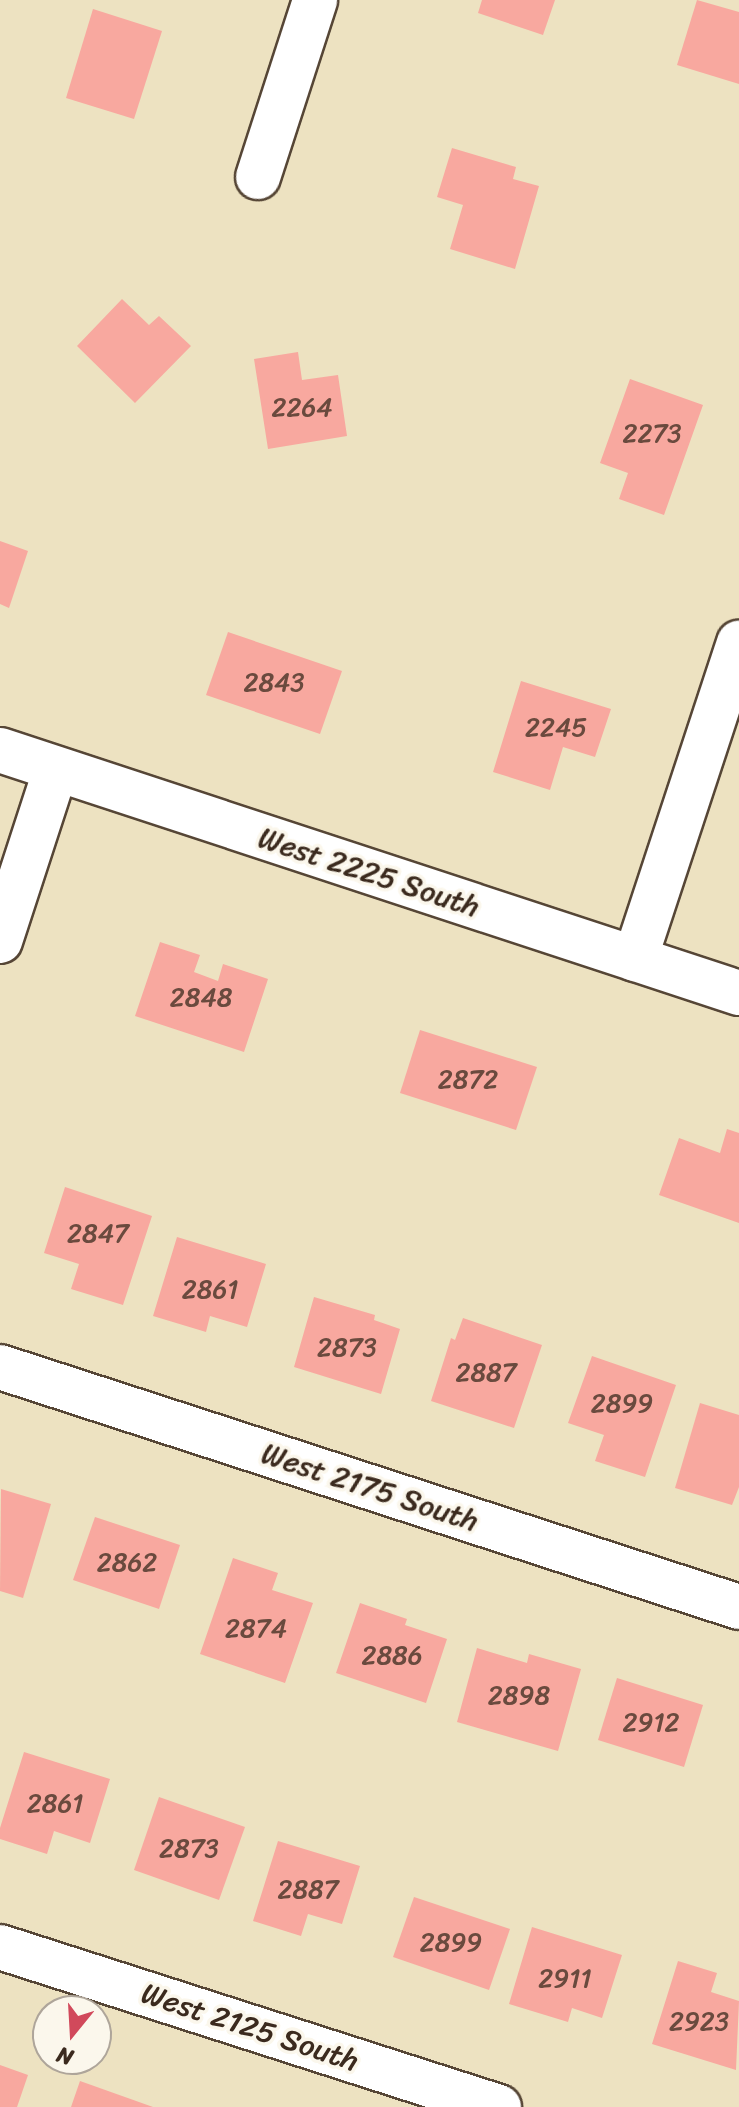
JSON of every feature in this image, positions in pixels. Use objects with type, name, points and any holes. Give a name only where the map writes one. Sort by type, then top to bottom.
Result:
[{"type":"street","points":[[258,177],[315,0]]},
{"type":"street","points":[[635,959],[739,643]]},
{"type":"street","name":"West 2225 South","points":[[0,750],[739,993]]},
{"type":"street","points":[[0,941],[56,769]]},
{"type":"street","name":"West 2175 South","points":[[0,1367],[739,1607]]},
{"type":"street","name":"West 2125 South","points":[[0,1947],[499,2107]]},
{"type":"building","points":[[482,0],[555,0],[543,35],[478,13]]},
{"type":"building","points":[[697,0],[739,12],[739,84],[677,65]]},
{"type":"building","points":[[93,9],[162,31],[134,119],[66,98]]},
{"type":"building","points":[[452,148],[516,167],[513,179],[539,186],[515,269],[450,249],[463,205],[437,197]]},
{"type":"building","points":[[122,299],[149,325],[159,316],[191,346],[135,403],[77,346]]},
{"type":"building","points":[[298,352],[302,380],[338,375],[347,436],[268,449],[254,359]]},
{"type":"building","points":[[630,379],[703,405],[664,515],[619,499],[628,473],[600,463]]},
{"type":"building","points":[[0,541],[28,551],[9,608],[0,604]]},
{"type":"building","points":[[228,632],[342,671],[320,734],[206,695]]},
{"type":"building","points":[[521,681],[611,709],[595,757],[563,747],[550,790],[493,772]]},
{"type":"building","points":[[160,942],[200,955],[194,972],[218,981],[223,964],[268,979],[244,1052],[135,1016]]},
{"type":"building","points":[[420,1030],[537,1067],[516,1130],[400,1093]]},
{"type":"building","points":[[727,1129],[739,1133],[739,1223],[659,1195],[679,1138],[720,1153]]},
{"type":"building","points":[[65,1187],[152,1216],[123,1305],[71,1289],[79,1264],[44,1253]]},
{"type":"building","points":[[177,1237],[266,1264],[247,1327],[210,1316],[206,1332],[153,1316]]},
{"type":"building","points":[[314,1297],[375,1315],[374,1320],[400,1329],[381,1394],[294,1367]]},
{"type":"building","points":[[463,1318],[542,1345],[514,1428],[431,1401],[451,1338],[455,1340]]},
{"type":"building","points":[[592,1356],[676,1385],[645,1477],[595,1461],[604,1435],[568,1423]]},
{"type":"building","points":[[700,1403],[739,1415],[739,1487],[732,1505],[675,1488]]},
{"type":"building","points":[[1,1489],[51,1504],[23,1598],[0,1591]]},
{"type":"building","points":[[95,1517],[180,1545],[159,1609],[73,1580]]},
{"type":"building","points":[[233,1558],[278,1573],[272,1590],[313,1603],[285,1683],[200,1654]]},
{"type":"building","points":[[360,1603],[407,1619],[405,1625],[447,1639],[426,1703],[336,1673]]},
{"type":"building","points":[[477,1648],[527,1663],[529,1654],[581,1669],[558,1751],[457,1722]]},
{"type":"building","points":[[617,1678],[703,1705],[684,1767],[598,1740]]},
{"type":"building","points":[[24,1752],[110,1779],[90,1843],[54,1831],[47,1854],[0,1839],[0,1828]]},
{"type":"building","points":[[159,1797],[245,1827],[219,1900],[134,1870]]},
{"type":"building","points":[[278,1841],[360,1866],[342,1924],[308,1914],[301,1936],[253,1921]]},
{"type":"building","points":[[414,1897],[510,1929],[489,1990],[393,1957]]},
{"type":"building","points":[[532,1927],[622,1955],[602,2018],[572,2008],[568,2022],[509,2004]]},
{"type":"building","points":[[678,1961],[717,1973],[711,1992],[739,2001],[736,2070],[652,2044]]},
{"type":"building","points":[[0,2065],[28,2075],[17,2107],[0,2107]]},
{"type":"building","points":[[80,2081],[153,2107],[71,2107]]}]
